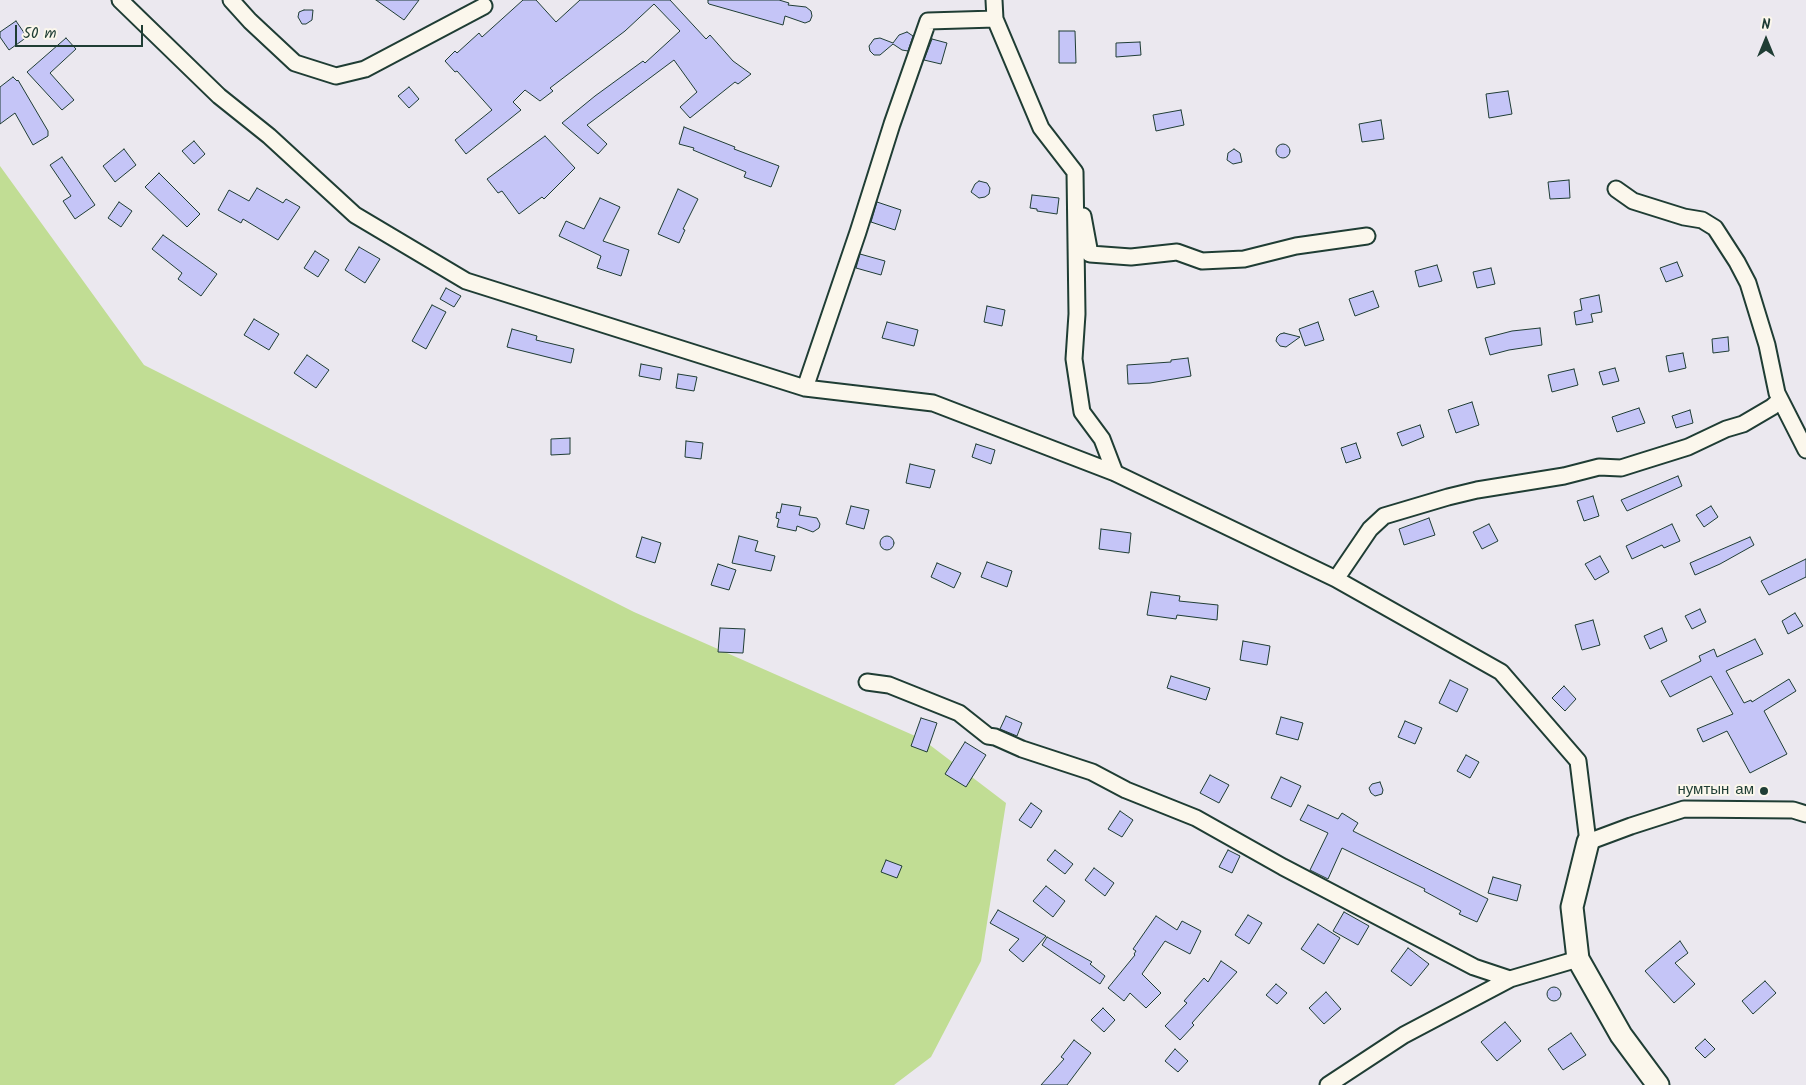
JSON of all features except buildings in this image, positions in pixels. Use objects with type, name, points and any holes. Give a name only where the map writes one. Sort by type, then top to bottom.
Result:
[{"type":"main road","points":[[1588,842],[1572,907],[1578,959],[1621,1034],[1658,1085]]},
{"type":"street","points":[[120,0],[219,96],[269,136],[355,215],[466,281],[805,388],[933,403],[1115,474],[1336,579],[1501,672],[1578,761],[1588,842],[1684,809],[1793,810],[1806,814]]},
{"type":"street","points":[[231,0],[250,21],[295,63],[336,76],[365,69],[484,6]]},
{"type":"street","points":[[994,0],[995,19],[1041,128],[1075,172],[1090,254],[1131,257],[1177,252],[1202,261],[1244,259],[1296,246],[1367,236]]},
{"type":"street","points":[[805,388],[928,21],[995,19]]},
{"type":"street","points":[[1075,172],[1076,314],[1074,359],[1082,412],[1102,439],[1115,474]]},
{"type":"street","points":[[1616,189],[1633,201],[1684,217],[1702,220],[1715,228],[1748,283],[1761,323],[1777,393],[1806,450]]},
{"type":"street","points":[[1336,579],[1370,529],[1384,516],[1486,488],[1532,482],[1599,467],[1621,468],[1688,447],[1726,429],[1744,424],[1780,400]]},
{"type":"street","points":[[867,682],[890,685],[959,713],[988,736],[1092,772],[1126,790],[1196,818],[1283,867],[1474,967],[1510,979]]},
{"type":"street","points":[[1328,1085],[1404,1035],[1510,979],[1578,959]]},
{"type":"green space","points":[[0,166],[144,365],[634,612],[922,739],[1006,803],[981,961],[931,1057],[894,1085],[0,1085]]},
{"type":"place","name":"нумтын ам","points":[[1764,791]]}]
